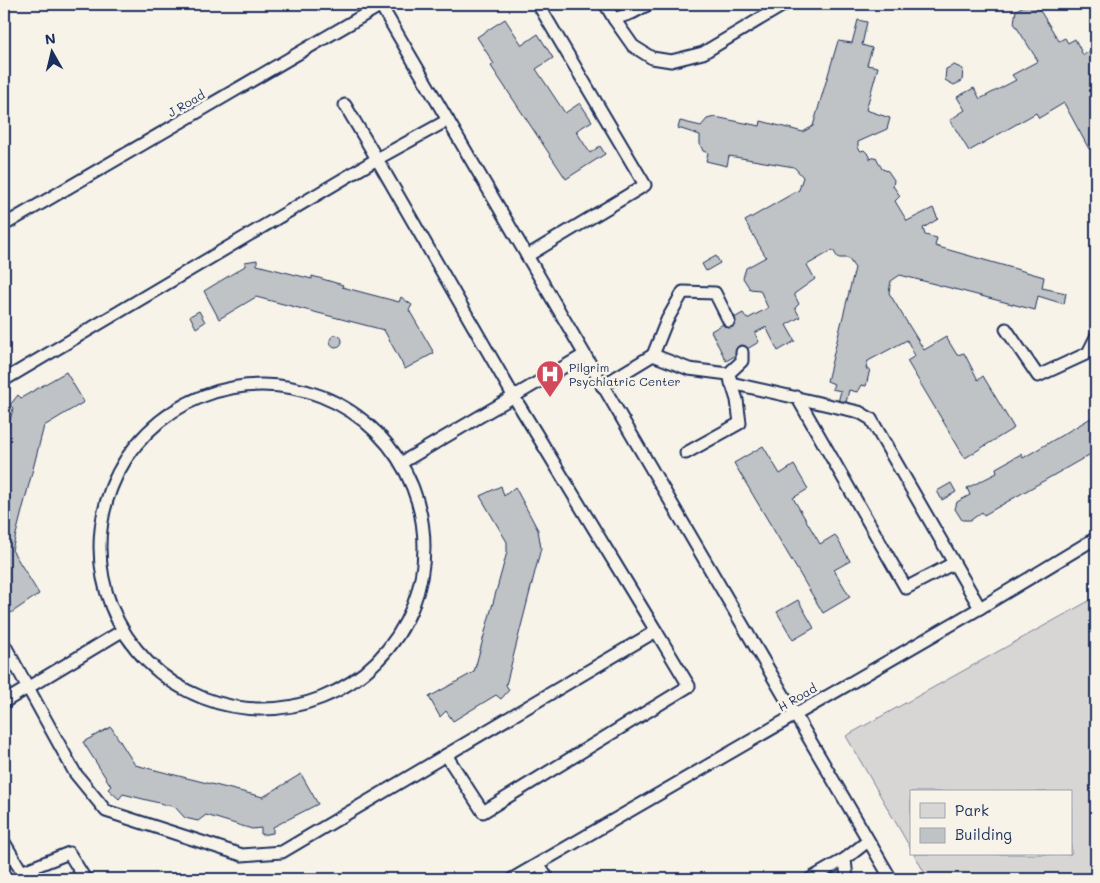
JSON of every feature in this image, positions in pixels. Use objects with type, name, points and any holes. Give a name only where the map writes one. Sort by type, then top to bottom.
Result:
[{"type":"lane","points":[[381,4],[891,879]]},
{"type":"lane","name":"J Road","points":[[4,226],[381,4]]},
{"type":"lane","points":[[527,256],[645,185],[538,4]]},
{"type":"lane","points":[[604,4],[632,46],[652,58],[671,60],[703,53],[785,4]]},
{"type":"lane","points":[[614,19],[632,13],[649,4]]},
{"type":"lane","points":[[346,105],[514,397],[689,686],[483,812],[446,755]]},
{"type":"lane","points":[[4,380],[448,120]]},
{"type":"lane","points":[[602,386],[653,355],[667,320],[684,292],[715,293],[729,321]]},
{"type":"lane","points":[[1006,329],[1038,376],[1088,354],[1096,338]]},
{"type":"lane","points":[[730,378],[742,361],[742,352]]},
{"type":"lane","points":[[401,463],[584,355]]},
{"type":"lane","points":[[653,355],[689,369],[859,412],[871,419],[980,608]]},
{"type":"lane","points":[[686,453],[740,423],[737,400],[730,378]]},
{"type":"lane","points":[[250,385],[295,388],[337,403],[373,428],[401,463],[416,493],[424,538],[420,585],[403,628],[374,664],[352,682],[327,696],[278,708],[228,706],[181,688],[141,656],[122,630],[112,611],[105,591],[100,556],[99,547],[106,502],[124,461],[153,426],[178,408],[207,395],[250,385]]},
{"type":"lane","points":[[797,397],[906,588],[954,563]]},
{"type":"lane","name":"H Road","points":[[512,879],[980,608],[1096,538]]},
{"type":"lane","points":[[4,702],[122,630]]},
{"type":"lane","points":[[4,644],[75,773],[106,811],[242,854],[282,852],[656,631]]},
{"type":"lane","points":[[810,879],[845,859],[868,841]]},
{"type":"lane","points":[[4,842],[24,876],[69,853],[85,879]]},
{"type":"lane","points":[[845,859],[846,879]]},
{"type":"lane","points":[[539,864],[548,879]]},
{"type":"green space","points":[[1096,597],[1096,879],[928,879],[915,856],[1072,856],[1072,790],[910,790],[910,847],[846,736]]},
{"type":"building","points":[[1026,5],[1039,9],[1059,41],[1065,38],[1068,43],[1075,39],[1083,55],[1096,48],[1096,62],[1092,65],[1096,74],[1096,88],[1091,91],[1096,101],[1096,149],[1089,149],[1064,103],[1039,118],[1036,113],[969,151],[950,120],[965,110],[957,97],[974,88],[980,99],[1016,80],[1012,75],[1038,61],[1014,23],[1016,10]]},
{"type":"building","points":[[505,19],[522,45],[538,34],[553,58],[536,69],[565,113],[580,103],[592,121],[576,131],[590,153],[600,146],[605,154],[566,179],[491,66],[494,64],[477,37]]},
{"type":"building","points":[[858,20],[867,22],[862,45],[872,48],[867,65],[878,67],[866,110],[890,118],[887,129],[858,142],[858,148],[861,151],[864,150],[870,156],[870,159],[876,157],[882,169],[888,171],[894,180],[893,186],[900,196],[895,201],[907,221],[933,208],[938,219],[923,228],[925,235],[937,238],[935,246],[1044,277],[1042,288],[1066,293],[1064,304],[1038,296],[1035,310],[900,275],[891,281],[889,293],[924,350],[946,337],[957,355],[964,353],[978,380],[983,376],[1014,428],[965,458],[907,361],[915,356],[907,340],[868,361],[866,369],[870,369],[866,386],[861,385],[857,392],[849,390],[843,415],[835,413],[841,391],[832,389],[834,384],[827,381],[855,268],[848,258],[838,258],[833,250],[807,265],[815,279],[794,294],[799,304],[795,308],[800,317],[786,325],[795,341],[778,351],[766,327],[755,333],[759,342],[726,361],[711,331],[743,313],[747,319],[768,308],[760,290],[750,289],[743,278],[746,268],[766,257],[745,221],[799,190],[803,177],[794,167],[729,156],[727,166],[706,161],[708,153],[703,151],[700,144],[700,135],[678,128],[680,121],[701,126],[707,119],[715,117],[760,126],[761,121],[803,132],[813,126],[838,41],[852,43]]},
{"type":"building","points":[[954,65],[963,69],[962,81],[954,85],[945,80],[946,69]]},
{"type":"building","points":[[716,256],[720,263],[706,271],[702,264]]},
{"type":"building","points":[[257,260],[257,265],[312,279],[312,276],[343,285],[342,287],[399,302],[401,297],[412,305],[409,310],[434,353],[405,369],[384,330],[256,297],[219,319],[204,291],[245,266],[245,262]]},
{"type":"building","points":[[199,311],[205,322],[196,328],[190,316]]},
{"type":"building","points":[[334,335],[338,335],[342,341],[338,347],[334,347],[330,343],[330,339]]},
{"type":"building","points":[[66,372],[84,402],[44,426],[12,550],[39,594],[11,613],[4,601],[4,448],[13,408],[10,405],[18,395],[21,398]]},
{"type":"building","points":[[1096,415],[1096,451],[984,515],[982,512],[971,520],[962,520],[955,509],[957,502],[970,495],[967,488],[997,473],[996,468],[1021,454],[1023,458]]},
{"type":"building","points":[[763,446],[780,474],[794,465],[808,489],[793,498],[820,544],[835,535],[850,561],[834,570],[850,597],[823,613],[734,463]]},
{"type":"building","points":[[951,483],[956,492],[942,500],[937,491]]},
{"type":"building","points":[[501,486],[504,496],[515,487],[538,530],[541,548],[506,685],[509,690],[501,699],[496,695],[453,721],[446,711],[440,717],[429,697],[474,672],[507,552],[507,542],[480,496]]},
{"type":"building","points":[[798,600],[814,628],[793,640],[777,612]]},
{"type":"building","points":[[111,727],[135,765],[263,797],[301,774],[318,804],[273,827],[273,833],[261,835],[261,828],[252,829],[206,815],[198,821],[185,818],[175,807],[123,794],[119,799],[108,789],[111,786],[83,742]]},
{"type":"place","name":"Pilgrim Psychiatric Center","points":[[550,398]]}]
